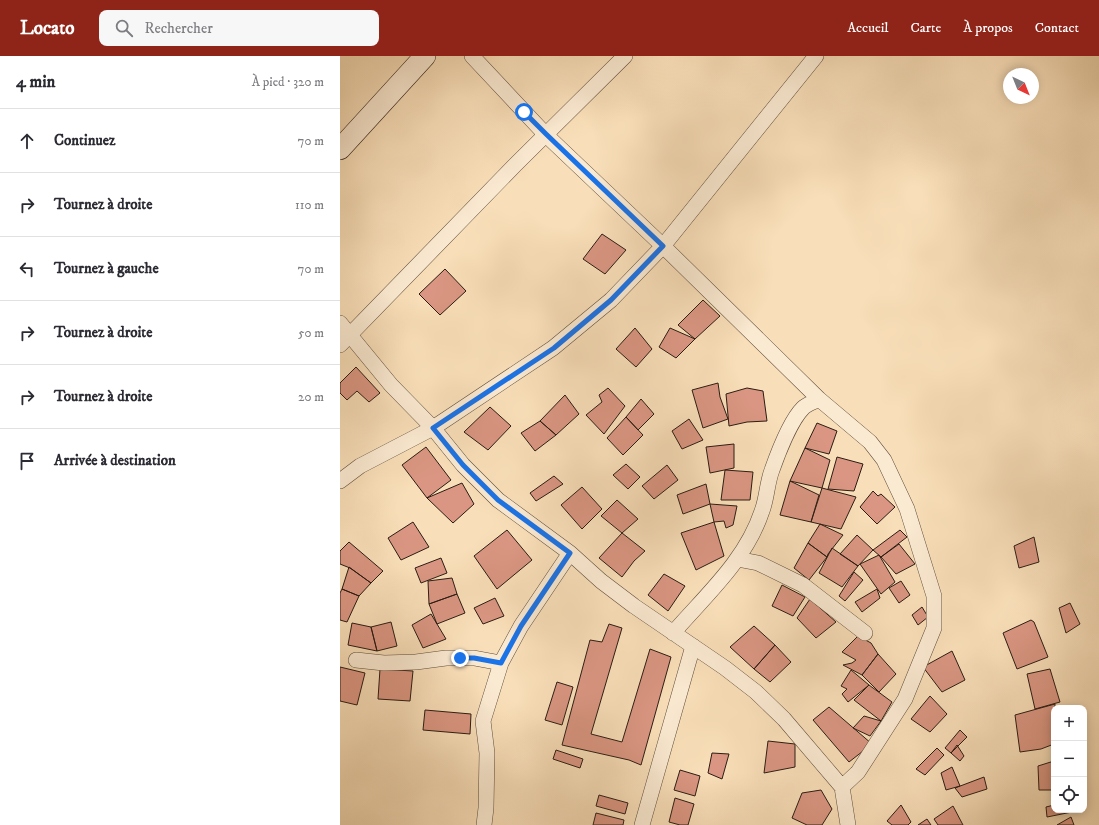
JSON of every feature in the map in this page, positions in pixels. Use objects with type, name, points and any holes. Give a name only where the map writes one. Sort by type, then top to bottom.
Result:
[{"type":"street","points":[[340,149],[425,56]]},
{"type":"street","points":[[472,56],[546,134],[819,399],[870,442],[884,460],[907,509],[934,596],[934,628],[905,699],[858,772],[842,786]]},
{"type":"street","points":[[345,340],[546,134],[625,56]]},
{"type":"street","points":[[340,481],[360,466],[433,428],[554,348],[611,300],[663,246],[816,56]]},
{"type":"street","points":[[340,323],[345,340],[392,385],[433,428],[463,465],[498,500],[570,553],[601,581],[634,606],[725,668],[756,692],[784,719],[830,774],[842,786],[848,825]]},
{"type":"street","points":[[673,633],[700,601],[725,576],[748,542],[762,512],[772,470],[793,419],[804,406],[819,399]]},
{"type":"street","points":[[484,825],[486,808],[487,753],[483,721],[501,663],[521,626],[570,553]]},
{"type":"street","points":[[737,559],[758,563],[803,585],[866,633]]},
{"type":"street","points":[[642,825],[694,646]]},
{"type":"street","points":[[356,660],[384,663],[416,662],[446,658],[474,658],[501,663]]},
{"type":"building","points":[[602,234],[626,250],[605,274],[583,259]]},
{"type":"building","points":[[445,269],[466,291],[440,315],[419,294]]},
{"type":"building","points":[[703,300],[720,316],[695,339],[678,325]]},
{"type":"building","points":[[635,328],[652,349],[636,367],[616,349]]},
{"type":"building","points":[[670,328],[695,339],[676,358],[659,347]]},
{"type":"building","points":[[356,367],[380,393],[369,402],[357,391],[347,400],[340,393],[340,383]]},
{"type":"building","points":[[718,383],[720,397],[728,419],[703,428],[692,390]]},
{"type":"building","points":[[608,388],[625,406],[604,434],[586,415],[602,402],[599,395]]},
{"type":"building","points":[[747,388],[763,391],[767,421],[747,422],[729,426],[726,394]]},
{"type":"building","points":[[565,395],[579,414],[556,435],[540,421]]},
{"type":"building","points":[[641,399],[654,414],[638,430],[626,417]]},
{"type":"building","points":[[490,407],[511,426],[488,450],[464,432]]},
{"type":"building","points":[[626,417],[643,435],[623,455],[607,438]]},
{"type":"building","points":[[689,419],[703,440],[682,449],[672,431]]},
{"type":"building","points":[[540,421],[556,435],[535,451],[521,433]]},
{"type":"building","points":[[817,423],[837,431],[829,454],[805,448]]},
{"type":"building","points":[[734,444],[734,468],[710,473],[706,447]]},
{"type":"building","points":[[426,447],[451,480],[427,498],[402,465]]},
{"type":"building","points":[[805,448],[830,460],[822,488],[790,481]]},
{"type":"building","points":[[837,457],[863,464],[854,491],[828,489]]},
{"type":"building","points":[[626,464],[640,477],[628,489],[613,475]]},
{"type":"building","points":[[667,465],[678,480],[654,499],[642,486]]},
{"type":"building","points":[[725,470],[753,472],[750,500],[721,500]]},
{"type":"building","points":[[554,476],[563,484],[536,501],[530,493]]},
{"type":"building","points":[[790,481],[819,495],[811,522],[780,515]]},
{"type":"building","points":[[462,483],[474,504],[453,523],[427,498]]},
{"type":"building","points":[[706,484],[710,504],[683,514],[677,495]]},
{"type":"building","points":[[582,487],[602,509],[582,529],[561,505]]},
{"type":"building","points":[[822,488],[856,497],[841,529],[811,522]]},
{"type":"building","points":[[873,491],[878,496],[881,494],[895,507],[877,524],[860,507]]},
{"type":"building","points":[[617,500],[638,519],[622,533],[601,516]]},
{"type":"building","points":[[710,504],[737,506],[733,525],[726,528],[724,521],[714,522]]},
{"type":"building","points":[[413,522],[429,547],[401,560],[388,538]]},
{"type":"building","points":[[714,522],[724,556],[696,570],[681,533]]},
{"type":"building","points":[[820,524],[843,535],[827,557],[808,543]]},
{"type":"building","points":[[507,530],[532,560],[497,589],[474,556]]},
{"type":"building","points":[[900,530],[907,537],[881,557],[873,550]]},
{"type":"building","points":[[622,533],[645,551],[634,561],[622,577],[599,558]]},
{"type":"building","points":[[857,535],[873,550],[858,566],[840,554]]},
{"type":"building","points":[[1034,537],[1039,562],[1019,568],[1014,546]]},
{"type":"building","points":[[349,542],[383,571],[371,583],[350,568],[340,564],[340,551]]},
{"type":"building","points":[[808,543],[827,557],[809,580],[794,568]]},
{"type":"building","points":[[899,544],[915,564],[896,574],[881,557]]},
{"type":"building","points":[[832,548],[858,566],[842,587],[819,573]]},
{"type":"building","points":[[879,555],[895,582],[881,594],[860,564]]},
{"type":"building","points":[[441,558],[447,573],[421,583],[415,568]]},
{"type":"building","points":[[349,567],[371,583],[359,596],[342,589]]},
{"type":"building","points":[[854,572],[863,580],[845,601],[839,596]]},
{"type":"building","points":[[664,574],[685,586],[668,611],[648,595]]},
{"type":"building","points":[[452,578],[457,594],[429,604],[428,581]]},
{"type":"building","points":[[901,581],[910,595],[899,603],[889,588]]},
{"type":"building","points":[[782,585],[805,597],[793,616],[772,606]]},
{"type":"building","points":[[342,589],[359,596],[347,622],[340,620],[340,593]]},
{"type":"building","points":[[877,589],[880,598],[862,612],[855,602]]},
{"type":"building","points":[[457,594],[465,613],[437,624],[429,604]]},
{"type":"building","points":[[495,598],[504,616],[483,624],[474,608]]},
{"type":"building","points":[[810,599],[836,622],[816,638],[797,618]]},
{"type":"building","points":[[1070,603],[1080,624],[1066,633],[1059,608]]},
{"type":"building","points":[[922,607],[928,617],[918,625],[912,615]]},
{"type":"building","points":[[431,614],[446,639],[423,648],[412,625]]},
{"type":"building","points":[[1031,620],[1034,622],[1048,657],[1017,669],[1003,633]]},
{"type":"building","points":[[391,622],[397,646],[377,651],[371,627]]},
{"type":"building","points":[[352,623],[371,627],[377,651],[348,645]]},
{"type":"building","points":[[609,624],[622,628],[591,734],[622,742],[650,649],[671,657],[641,765],[629,760],[562,745],[590,640],[602,642]]},
{"type":"building","points":[[754,626],[775,645],[754,669],[730,647]]},
{"type":"building","points":[[858,636],[871,643],[878,654],[862,675],[843,665],[852,663],[856,660],[842,652]]},
{"type":"building","points":[[775,645],[791,662],[770,682],[754,669]]},
{"type":"building","points":[[952,651],[965,680],[942,692],[923,667]]},
{"type":"building","points":[[878,654],[896,674],[879,692],[862,675]]},
{"type":"building","points":[[340,667],[365,673],[357,705],[340,701]]},
{"type":"building","points":[[380,669],[413,671],[410,701],[378,699]]},
{"type":"building","points":[[1050,669],[1060,702],[1035,709],[1027,674]]},
{"type":"building","points":[[851,670],[869,685],[848,702],[842,694],[847,689],[841,686]]},
{"type":"building","points":[[557,682],[573,687],[562,725],[545,720]]},
{"type":"building","points":[[869,685],[892,702],[881,721],[854,700]]},
{"type":"building","points":[[930,696],[947,714],[930,732],[911,719]]},
{"type":"building","points":[[1051,705],[1051,745],[1041,749],[1020,752],[1015,715]]},
{"type":"building","points":[[829,707],[872,744],[849,762],[813,720]]},
{"type":"building","points":[[425,710],[471,714],[470,734],[423,730]]},
{"type":"building","points":[[864,716],[881,721],[870,736],[853,728]]},
{"type":"building","points":[[960,730],[967,737],[951,753],[945,748]]},
{"type":"building","points":[[768,741],[795,744],[795,767],[764,773]]},
{"type":"building","points":[[957,745],[964,756],[960,761],[951,753]]},
{"type":"building","points":[[937,748],[944,755],[925,775],[916,769]]},
{"type":"building","points":[[556,750],[583,759],[580,768],[553,759]]},
{"type":"building","points":[[712,753],[729,754],[722,779],[708,773]]},
{"type":"building","points":[[1051,762],[1051,790],[1039,790],[1038,766]]},
{"type":"building","points":[[952,767],[960,786],[946,790],[941,773]]},
{"type":"building","points":[[680,770],[700,776],[695,796],[674,790]]},
{"type":"building","points":[[984,777],[987,789],[962,797],[955,788]]},
{"type":"building","points":[[821,790],[832,809],[822,825],[807,825],[792,818],[802,793]]},
{"type":"building","points":[[599,795],[628,803],[625,814],[596,806]]},
{"type":"building","points":[[675,798],[694,804],[688,825],[680,825],[669,822]]},
{"type":"building","points":[[901,805],[911,822],[908,825],[892,825],[887,821]]},
{"type":"building","points":[[953,806],[963,825],[938,825],[934,819]]},
{"type":"building","points":[[1051,806],[1051,813],[1067,813],[1047,817],[1046,807]]},
{"type":"building","points":[[596,813],[624,820],[623,825],[593,825]]},
{"type":"building","points":[[1071,817],[1074,825],[1057,825]]},
{"type":"building","points":[[927,819],[931,825],[918,825]]},
{"type":"route","points":[[460,658],[474,658],[501,663],[521,626],[570,553],[498,500],[463,465],[433,428],[554,348],[611,300],[663,246],[524,112]]}]
